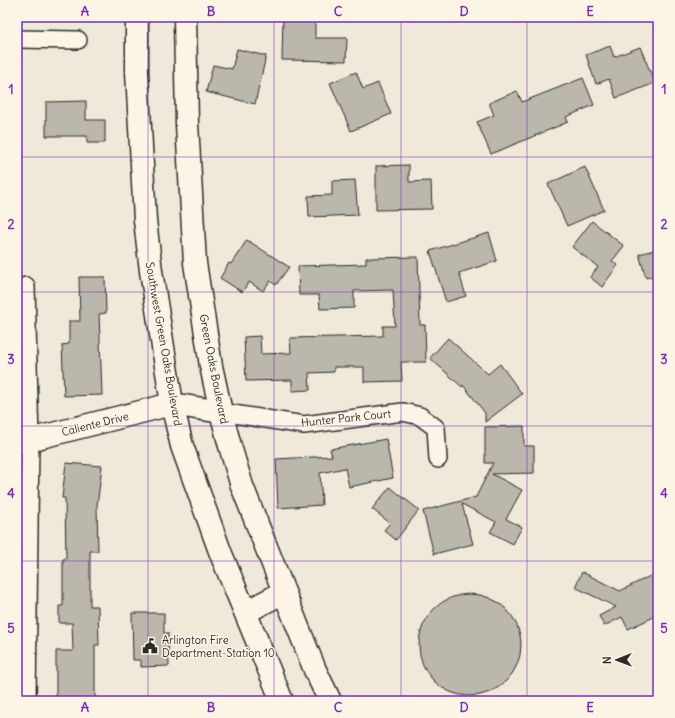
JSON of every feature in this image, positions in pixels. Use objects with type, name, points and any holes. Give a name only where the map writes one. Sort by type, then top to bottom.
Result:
[{"type":"main road","name":"Southwest Green Oaks Boulevard","points":[[137,17],[137,72],[145,220],[151,271],[172,404],[182,446],[216,540],[282,701]]},
{"type":"main road","name":"Green Oaks Boulevard","points":[[185,17],[187,124],[196,263],[211,366],[221,412],[242,486],[315,670],[330,701]]},
{"type":"main road","points":[[172,404],[221,412]]},
{"type":"main road","name":"Caliente Drive","points":[[23,442],[172,404]]},
{"type":"main road","points":[[246,612],[284,592]]},
{"type":"street","points":[[17,39],[78,40]]},
{"type":"street","points":[[26,286],[23,442],[27,701]]},
{"type":"street","name":"Hunter Park Court","points":[[221,412],[304,425],[402,412],[420,416],[436,428],[438,459]]},
{"type":"building","points":[[283,17],[315,17],[315,38],[347,38],[346,61],[282,60]]},
{"type":"building","points":[[610,46],[614,57],[640,47],[655,83],[616,98],[609,79],[596,84],[586,55]]},
{"type":"building","points":[[237,49],[266,56],[255,104],[206,92],[213,65],[232,69]]},
{"type":"building","points":[[356,72],[363,89],[378,83],[391,114],[351,131],[330,83]]},
{"type":"building","points":[[583,78],[594,105],[566,117],[568,122],[491,154],[477,122],[494,115],[489,103],[517,91],[522,102]]},
{"type":"building","points":[[86,101],[86,120],[105,120],[105,143],[87,143],[87,136],[46,136],[46,102]]},
{"type":"building","points":[[409,165],[409,182],[431,181],[432,209],[376,210],[376,166]]},
{"type":"building","points":[[585,167],[604,210],[567,226],[548,184]]},
{"type":"building","points":[[355,180],[358,215],[309,217],[308,196],[332,195],[332,181]]},
{"type":"building","points":[[592,221],[624,246],[612,261],[618,265],[602,287],[590,277],[598,267],[572,247]]},
{"type":"building","points":[[489,233],[497,261],[459,273],[466,296],[446,302],[430,251]]},
{"type":"building","points":[[247,240],[289,267],[276,285],[270,281],[263,291],[249,282],[242,292],[220,278],[229,263],[231,264]]},
{"type":"building","points":[[658,249],[658,274],[646,278],[639,254]]},
{"type":"building","points":[[418,257],[420,325],[425,325],[426,362],[401,362],[402,381],[364,382],[364,367],[334,367],[334,372],[309,373],[310,390],[292,391],[292,380],[246,381],[244,337],[260,336],[261,354],[291,353],[290,338],[383,336],[383,326],[395,326],[393,290],[354,291],[354,308],[320,309],[319,295],[299,295],[298,266],[366,264],[366,258]]},
{"type":"building","points":[[79,277],[105,277],[106,313],[99,314],[102,395],[64,396],[62,345],[69,344],[69,321],[80,321]]},
{"type":"building","points":[[448,338],[488,374],[500,364],[522,394],[485,422],[485,413],[463,385],[462,387],[430,358]]},
{"type":"building","points":[[524,426],[524,446],[534,446],[534,473],[492,474],[522,490],[506,519],[522,527],[513,544],[490,532],[496,522],[462,504],[473,544],[434,554],[423,511],[476,497],[493,463],[485,463],[485,427]]},
{"type":"building","points":[[386,439],[393,478],[349,487],[345,468],[320,473],[322,505],[278,508],[276,459],[332,456],[330,449]]},
{"type":"building","points":[[66,463],[102,466],[97,506],[98,551],[90,551],[90,606],[98,606],[99,645],[95,645],[95,701],[56,701],[56,651],[73,651],[72,623],[59,623],[59,606],[63,606],[63,559],[66,559],[65,498],[62,498]]},
{"type":"building","points":[[390,487],[419,510],[396,540],[384,530],[390,523],[372,509]]},
{"type":"building","points":[[582,572],[620,591],[650,576],[658,593],[658,615],[628,629],[622,617],[604,626],[599,616],[616,607],[575,587]]},
{"type":"building","points":[[470,594],[489,598],[506,609],[517,626],[521,645],[517,664],[506,681],[489,692],[470,696],[451,692],[434,681],[423,664],[419,645],[423,626],[434,609],[451,598]]},
{"type":"building","name":"Arlington Fire Department-Station 10","points":[[132,613],[164,613],[164,633],[168,633],[169,666],[141,667],[141,660],[133,660]]},
{"type":"place","name":"Arlington Fire Department-Station 10","points":[[150,646]]}]
